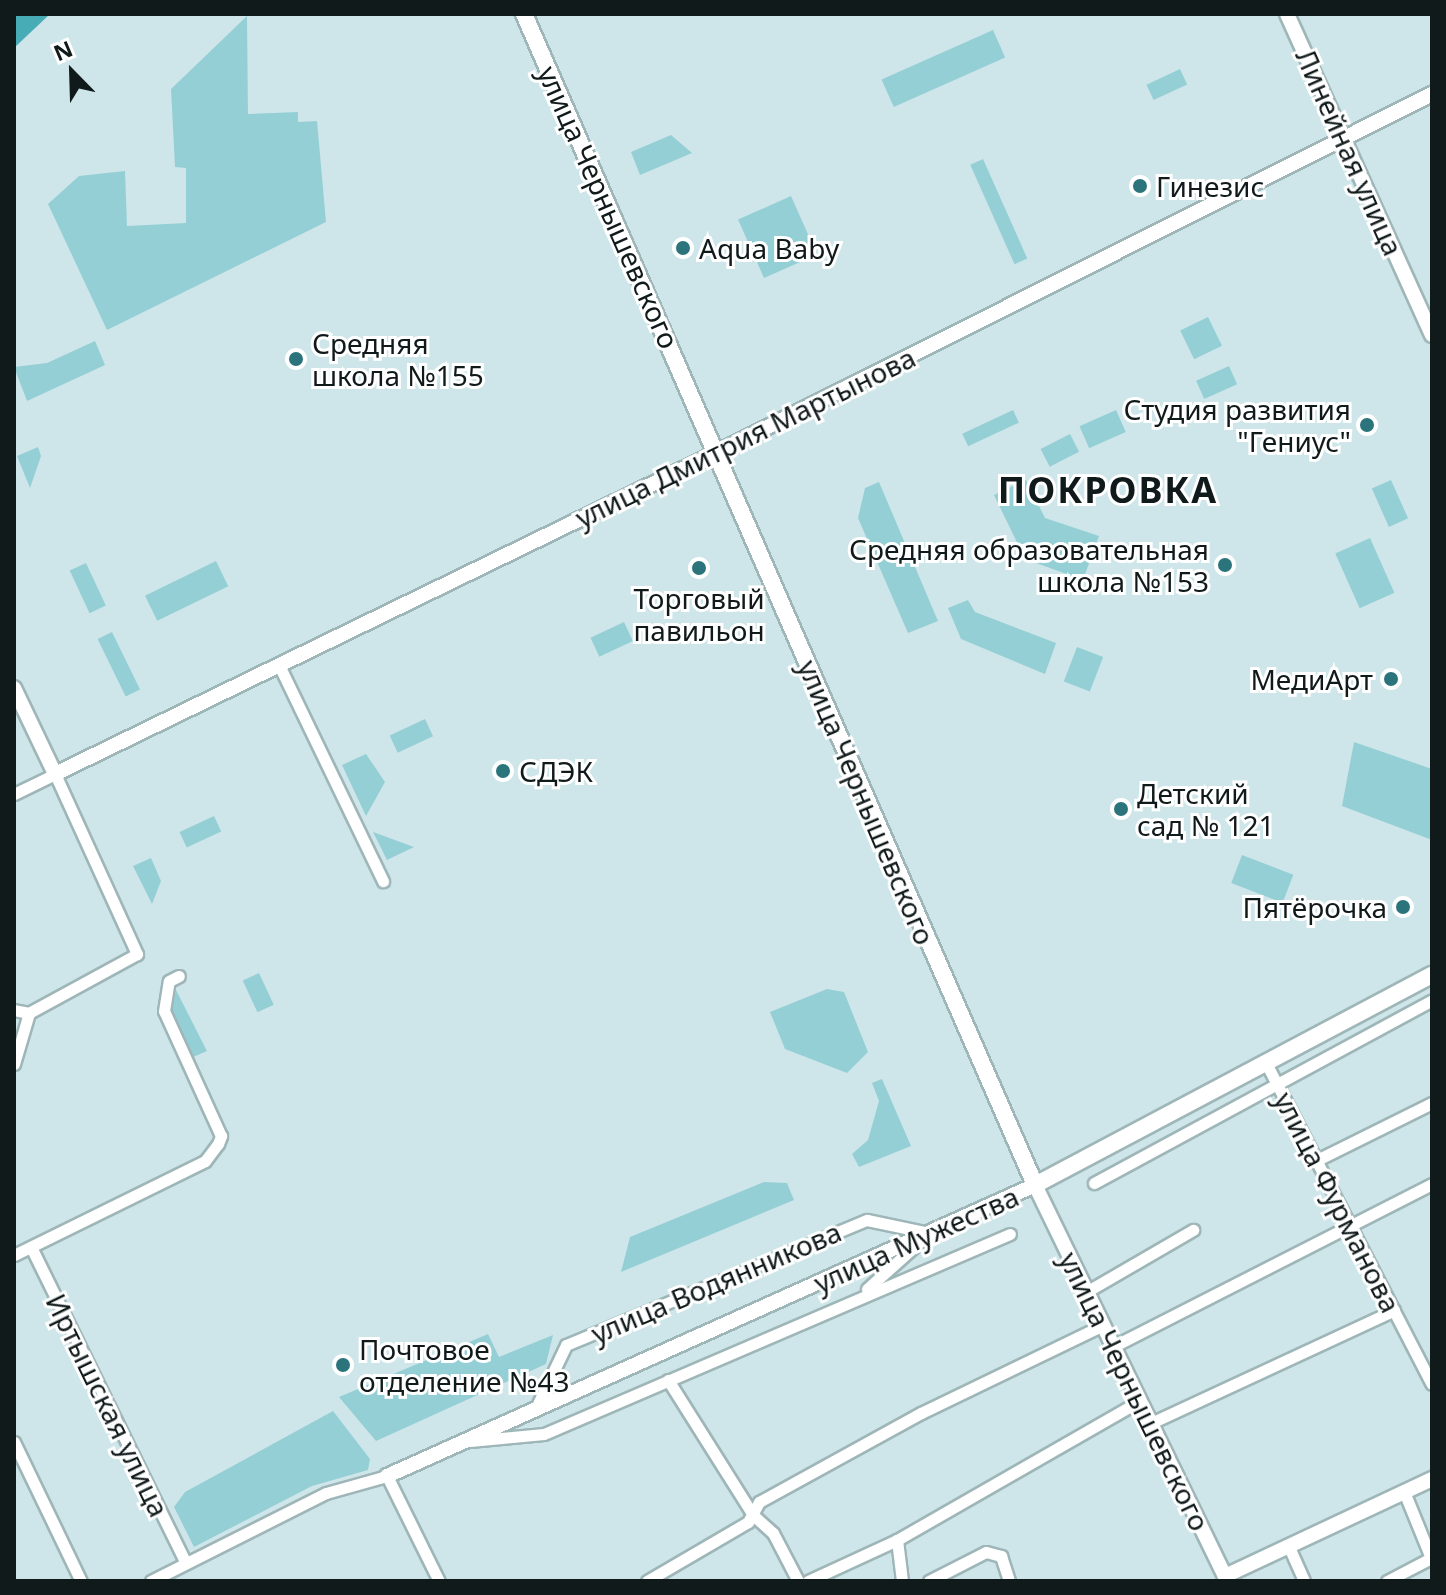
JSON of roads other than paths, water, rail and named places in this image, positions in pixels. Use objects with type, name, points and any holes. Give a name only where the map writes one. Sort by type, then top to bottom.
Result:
[{"type":"main road","name":"улица Чернышевского","points":[[524,14],[1035,1185]]},
{"type":"main road","name":"улица Мужества","points":[[1035,1185],[1432,975]]},
{"type":"street","name":"Линейная улица","points":[[1287,14],[1432,335]]},
{"type":"street","name":"улица Дмитрия Мартынова","points":[[55,774],[716,453],[1432,94]]},
{"type":"street","points":[[279,665],[383,881]]},
{"type":"street","points":[[14,688],[137,954],[29,1013],[14,1010]]},
{"type":"street","points":[[14,794],[55,774]]},
{"type":"street","points":[[14,1255],[205,1161],[221,1136],[164,1011],[174,979]]},
{"type":"street","points":[[1094,1183],[1432,1000]]},
{"type":"street","points":[[14,1064],[29,1013]]},
{"type":"street","name":"улица Фурманова","points":[[1266,1063],[1432,1384]]},
{"type":"street","points":[[1315,1161],[1432,1103]]},
{"type":"street","points":[[1114,1346],[1347,1223],[1432,1184]]},
{"type":"street","name":"улица Мужества","points":[[387,1476],[1035,1185]]},
{"type":"street","name":"улица Чернышевского","points":[[1035,1185],[1101,1326],[1151,1423],[1222,1579]]},
{"type":"street","name":"улица Водянникова","points":[[535,1410],[566,1345],[867,1220],[929,1233]]},
{"type":"street","points":[[1086,1292],[1193,1230]]},
{"type":"street","points":[[855,1298],[929,1233]]},
{"type":"street","points":[[469,1441],[544,1434],[1010,1234]]},
{"type":"street","name":"Иртышская улица","points":[[31,1247],[186,1563]]},
{"type":"street","points":[[1151,1423],[1394,1310]]},
{"type":"street","points":[[647,1581],[753,1515],[759,1502],[921,1413],[1101,1326]]},
{"type":"street","points":[[668,1380],[753,1515],[773,1533],[798,1581]]},
{"type":"street","points":[[808,1581],[897,1540],[1140,1401]]},
{"type":"street","points":[[14,1442],[81,1581]]},
{"type":"street","points":[[151,1581],[326,1493],[387,1476],[439,1581]]},
{"type":"street","points":[[1222,1579],[1432,1479]]},
{"type":"street","points":[[1387,1581],[1431,1558],[1405,1494]]},
{"type":"street","points":[[897,1540],[902,1581]]},
{"type":"street","points":[[1289,1547],[1304,1581]]},
{"type":"street","points":[[929,1581],[986,1552],[1001,1556],[1009,1581]]},
{"type":"place","name":"Гинезис","points":[[1140,186]]},
{"type":"place","name":"Aqua Baby","points":[[683,248]]},
{"type":"place","name":"Средняя школа №155","points":[[296,359]]},
{"type":"place","name":"Студия развития \"Гениус\"","points":[[1367,425]]},
{"type":"place","name":"Средняя образовательная школа №153","points":[[1225,565]]},
{"type":"place","name":"Торговый павильон","points":[[699,568]]},
{"type":"place","name":"МедиАрт","points":[[1391,679]]},
{"type":"place","name":"СДЭК","points":[[503,771]]},
{"type":"place","name":"Детский сад № 121","points":[[1121,809]]},
{"type":"place","name":"Пятёрочка","points":[[1403,907]]},
{"type":"place","name":"Почтовое отделение №43","points":[[343,1365]]},
{"type":"district","name":"ПОКРОВКА","points":[[1108,490]]}]
